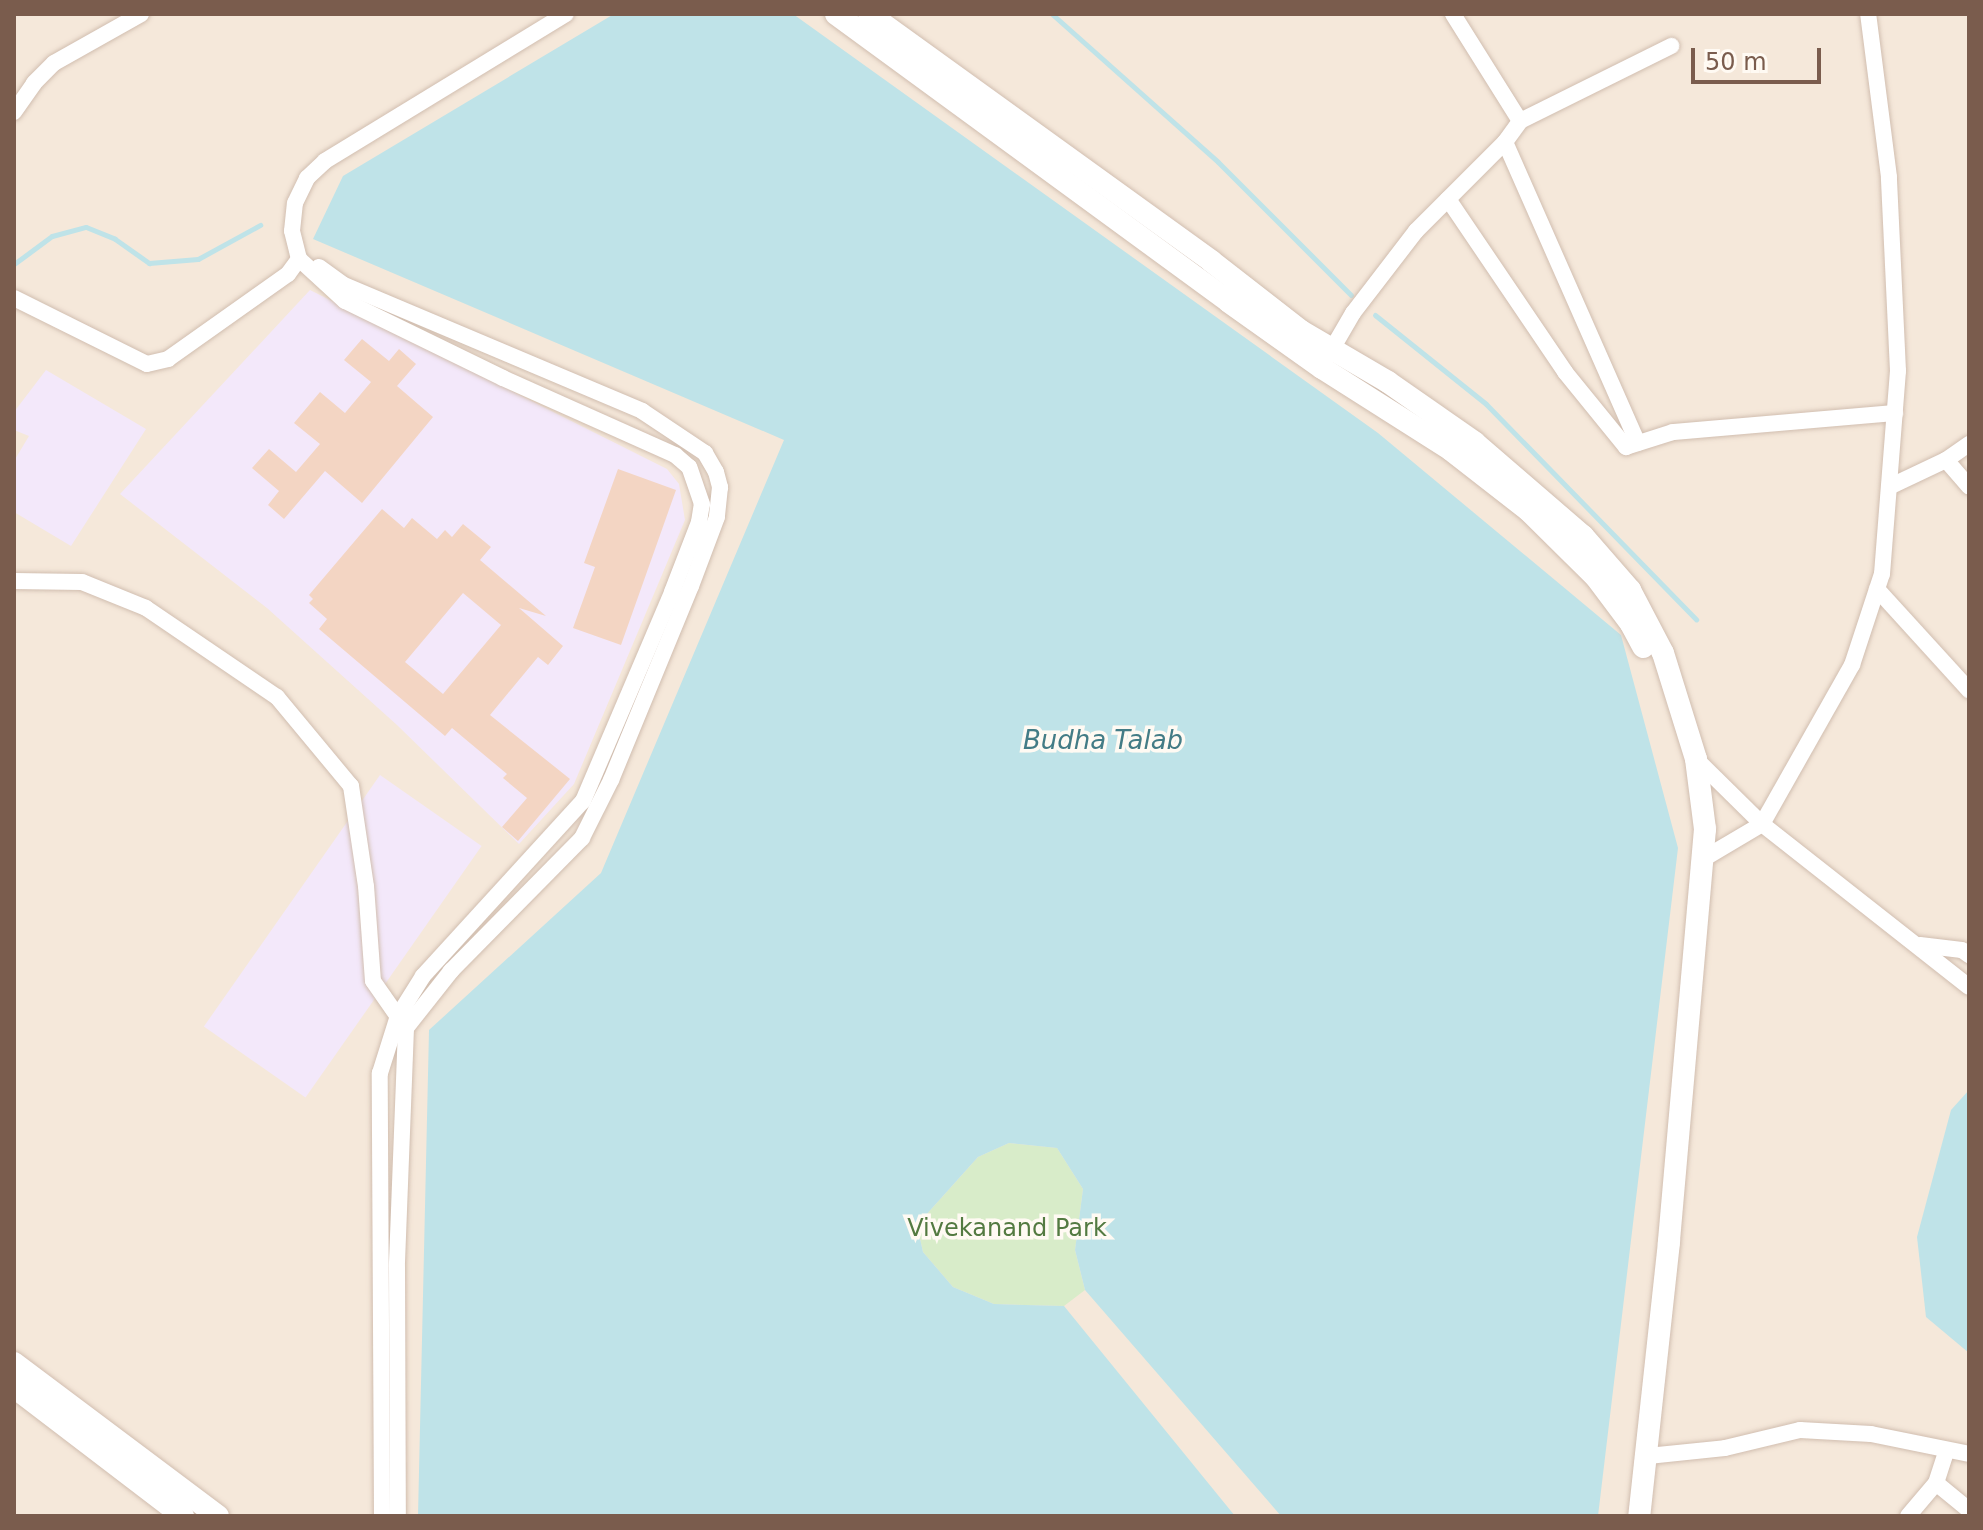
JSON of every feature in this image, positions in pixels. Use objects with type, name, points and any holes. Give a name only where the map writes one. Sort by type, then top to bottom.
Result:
[{"type":"street","points":[[14,112],[34,83],[54,63],[141,14]]},
{"type":"street","points":[[382,1516],[380,1073],[423,976],[583,801],[683,564],[699,522],[702,504],[689,467],[675,455],[386,323],[345,301],[315,277],[299,259],[292,231],[295,203],[307,178],[325,161],[566,14]]},
{"type":"street","points":[[836,14],[1326,359],[1529,511],[1595,576],[1631,624],[1693,750],[1762,824],[1920,945],[1969,987]]},
{"type":"street","points":[[869,14],[1326,359]]},
{"type":"street","points":[[1453,14],[1520,121]]},
{"type":"street","points":[[1703,859],[1762,824],[1852,665],[1882,574],[1898,371],[1889,177],[1868,14]]},
{"type":"street","points":[[1326,359],[1353,313],[1416,231],[1505,142],[1520,121],[1671,46]]},
{"type":"street","points":[[1505,142],[1638,443]]},
{"type":"street","points":[[1448,199],[1565,372],[1626,447],[1673,432],[1895,413]]},
{"type":"street","points":[[292,231],[315,265],[342,284],[642,411],[681,434],[705,453],[720,487],[717,517],[696,572],[611,780],[582,838],[402,1022]]},
{"type":"street","points":[[14,298],[147,364],[168,359],[278,281],[299,259]]},
{"type":"street","points":[[1889,487],[1946,460],[1969,444]]},
{"type":"street","points":[[1946,460],[1969,486]]},
{"type":"street","points":[[14,581],[82,582],[146,608],[277,697],[351,786],[366,886],[373,981],[402,1022],[397,1267],[398,1516]]},
{"type":"street","points":[[1877,589],[1969,690]]},
{"type":"street","points":[[1639,1516],[1648,1456],[1703,859],[1705,829],[1693,750]]},
{"type":"street","points":[[1920,945],[1962,950],[1969,955]]},
{"type":"street","points":[[14,1363],[218,1516]]},
{"type":"street","points":[[14,1387],[183,1516]]},
{"type":"street","points":[[1648,1456],[1725,1448],[1800,1430],[1871,1434],[1946,1452],[1969,1454]]},
{"type":"street","points":[[1908,1516],[1936,1483],[1946,1452]]},
{"type":"street","points":[[1936,1483],[1969,1510]]},
{"type":"shaded area","points":[[14,14],[1969,14],[1969,1516],[14,1516]]},
{"type":"shaded area","points":[[310,290],[667,469],[679,484],[685,520],[574,784],[519,844],[397,725],[267,608],[120,494]]},
{"type":"shaded area","points":[[46,370],[146,429],[71,546],[14,512],[14,461],[29,436],[14,430],[14,412]]},
{"type":"shaded area","points":[[380,775],[482,846],[305,1098],[204,1026]]},
{"type":"green space","name":"Vivekanand Park","points":[[1009,1143],[1057,1148],[1083,1189],[1075,1250],[1085,1290],[1064,1306],[994,1304],[953,1287],[923,1252],[917,1225],[978,1157]]},
{"type":"water","name":"Budha Talab","points":[[614,14],[793,14],[1378,433],[1621,635],[1678,848],[1598,1516],[1281,1516],[1085,1290],[1075,1250],[1083,1189],[1057,1148],[1009,1143],[978,1157],[917,1225],[923,1252],[953,1287],[994,1304],[1064,1306],[1235,1516],[418,1516],[429,1030],[601,873],[784,440],[313,239],[343,176]]},
{"type":"water","points":[[1969,1090],[1969,1353],[1926,1317],[1917,1237],[1951,1110]]},
{"type":"building","points":[[362,339],[389,361],[399,349],[416,364],[397,386],[433,417],[362,503],[325,471],[284,519],[268,505],[279,491],[252,468],[269,449],[296,472],[320,444],[294,423],[320,392],[345,413],[371,382],[344,360]]},
{"type":"building","points":[[618,469],[676,490],[621,645],[573,628],[595,567],[584,563]]},
{"type":"building","points":[[382,509],[404,528],[412,518],[437,539],[445,530],[452,537],[463,524],[491,547],[480,560],[546,616],[519,608],[563,646],[548,665],[538,657],[490,715],[570,779],[518,841],[502,827],[527,798],[503,778],[507,774],[452,728],[445,736],[319,629],[327,619],[309,603],[313,599],[309,595]],"holes":[[[463,593],[501,625],[443,694],[405,662]]]},
{"type":"waterway","points":[[1052,14],[1218,162],[1351,295]]},
{"type":"waterway","points":[[14,264],[52,236],[86,227],[115,239],[149,263],[198,259],[260,225]]},
{"type":"waterway","points":[[1375,315],[1486,404],[1696,619]]}]
